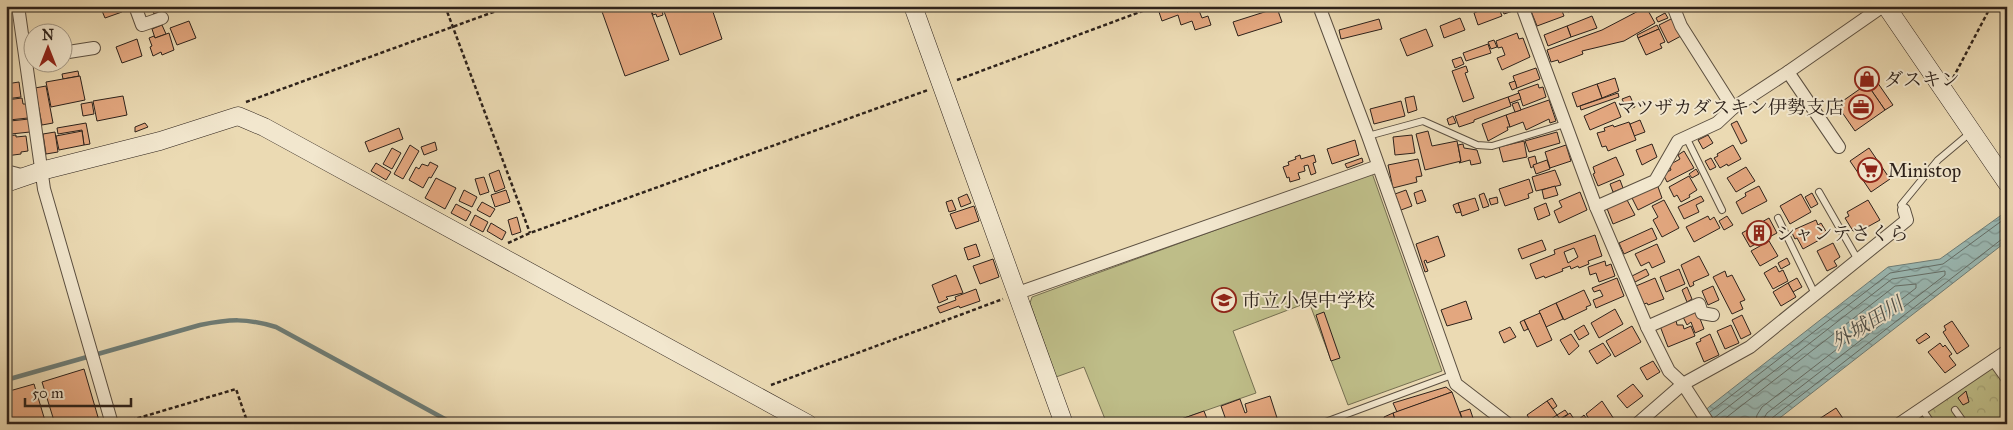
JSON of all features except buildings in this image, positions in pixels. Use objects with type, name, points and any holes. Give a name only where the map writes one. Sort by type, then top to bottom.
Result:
[{"type":"street","points":[[18,6],[22,23]]},
{"type":"street","points":[[135,6],[142,25],[162,18]]},
{"type":"street","points":[[913,6],[1064,424]]},
{"type":"street","points":[[1319,6],[1368,136],[1456,384],[1508,424]]},
{"type":"street","points":[[1522,6],[1596,207],[1647,327],[1669,371],[1680,387],[1692,398],[1709,424]]},
{"type":"street","points":[[1673,6],[1681,26],[1733,108]]},
{"type":"street","points":[[1596,207],[1655,181],[1678,141],[1717,123],[1733,108],[1884,6],[1970,133],[2007,183]]},
{"type":"street","points":[[72,51],[94,48]]},
{"type":"street","points":[[30,72],[33,174],[44,189],[112,424]]},
{"type":"street","points":[[1788,72],[1839,147]]},
{"type":"street","points":[[6,183],[33,174],[160,141],[238,116],[247,119],[808,424]]},
{"type":"street","points":[[1018,293],[1378,166]]},
{"type":"street","points":[[6,171],[33,174]]},
{"type":"street","points":[[1637,424],[1680,387],[1750,347],[1859,261],[1907,220],[1904,210]]},
{"type":"street","points":[[1647,327],[1699,304],[1702,313],[1713,315]]},
{"type":"street","points":[[1899,424],[2007,351]]},
{"type":"street","points":[[1994,360],[2007,378]]},
{"type":"lane","points":[[1368,136],[1422,121],[1477,145],[1492,146],[1565,124]]},
{"type":"lane","points":[[1904,210],[1901,205],[1925,174],[1938,160],[1970,133]]},
{"type":"lane","points":[[1686,137],[1722,210]]},
{"type":"lane","points":[[1819,192],[1859,261]]},
{"type":"lane","points":[[1778,218],[1815,296]]},
{"type":"lane","points":[[1320,424],[1452,375]]},
{"type":"lane","points":[[1922,408],[1932,424]]},
{"type":"lane","points":[[1955,410],[1965,424]]},
{"type":"lane","points":[[1999,424],[2007,418]]},
{"type":"path","points":[[445,6],[530,233]]},
{"type":"path","points":[[231,117],[236,109],[245,103],[510,6]]},
{"type":"path","points":[[497,255],[504,245],[530,233],[1156,6]]},
{"type":"path","points":[[1944,94],[1991,6]]},
{"type":"path","points":[[750,393],[1018,293]]},
{"type":"path","points":[[119,424],[236,390],[248,424]]},
{"type":"green space","name":"市立小俣中学校","points":[[1372,173],[1442,371],[1348,405],[1309,302],[1233,331],[1256,393],[1167,424],[1107,424],[1084,367],[1056,377],[1030,303],[1032,297]]},
{"type":"green space","points":[[1994,360],[2007,378],[2007,424],[1926,424],[1917,412]]},
{"type":"water","name":"外城田川","points":[[2007,211],[2007,241],[1772,424],[1690,424],[1710,406],[1888,267],[1940,259]]},
{"type":"waterway","points":[[6,380],[200,325],[229,321],[247,321],[276,327],[454,424]]},
{"type":"place","name":"ダスキン","points":[[1867,79]]},
{"type":"place","name":"マツザカダスキン伊勢支店","points":[[1861,107]]},
{"type":"place","name":"Ministop","points":[[1870,170]]},
{"type":"place","name":"シャンテさくら","points":[[1759,233]]},
{"type":"place","name":"市立小俣中学校","points":[[1224,300]]}]
